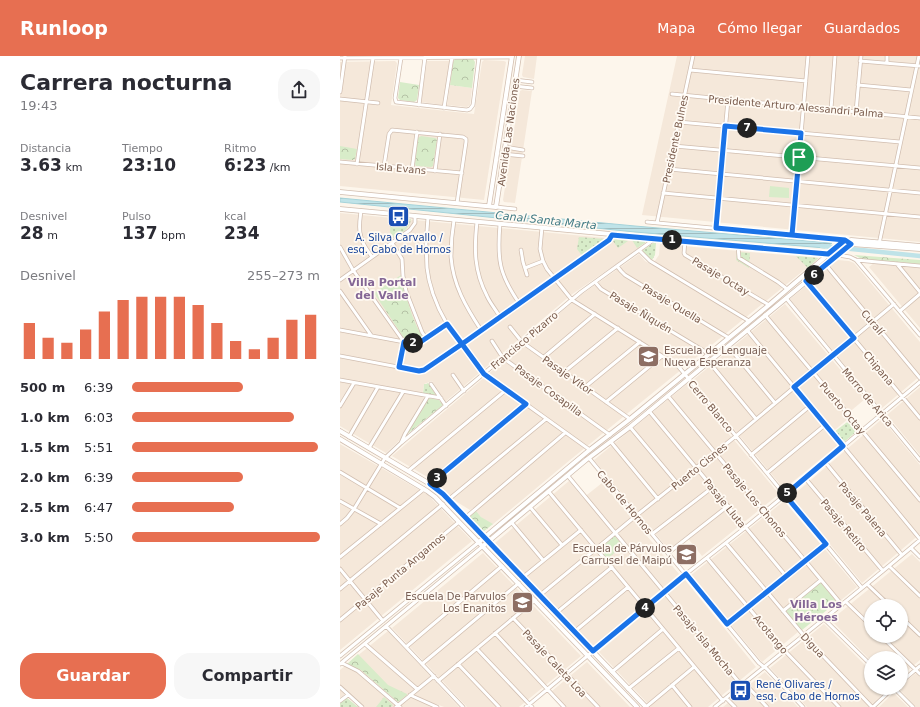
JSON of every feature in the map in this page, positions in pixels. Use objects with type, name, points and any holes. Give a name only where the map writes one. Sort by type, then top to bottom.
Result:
[{"type":"street","name":"Avenida Las Naciones","points":[[489,206],[512,56]]},
{"type":"street","points":[[340,58],[512,56]]},
{"type":"street","name":"Avenida Las Naciones","points":[[496,207],[519,56]]},
{"type":"street","name":"Presidente Bulnes","points":[[657,223],[693,56]]},
{"type":"street","points":[[792,235],[808,56]]},
{"type":"street","points":[[831,109],[836,56]]},
{"type":"street","points":[[856,112],[861,56]]},
{"type":"street","points":[[886,63],[887,56]]},
{"type":"street","points":[[879,244],[919,56]]},
{"type":"street","points":[[340,92],[345,57]]},
{"type":"street","points":[[444,108],[452,57]]},
{"type":"street","points":[[401,58],[395,100],[398,103],[467,110],[472,107],[479,57]]},
{"type":"street","points":[[357,164],[373,58]]},
{"type":"street","points":[[419,105],[425,58]]},
{"type":"street","points":[[860,61],[918,66]]},
{"type":"street","points":[[690,70],[806,80]]},
{"type":"street","points":[[515,80],[532,82]]},
{"type":"street","points":[[858,85],[911,90]]},
{"type":"street","points":[[514,86],[532,88]]},
{"type":"street","name":"Presidente Arturo Alessandri Palma","points":[[672,94],[920,118]]},
{"type":"street","points":[[340,99],[378,103]]},
{"type":"street","points":[[716,228],[728,100]]},
{"type":"street","points":[[679,122],[900,142]]},
{"type":"street","points":[[384,166],[390,132],[392,130],[461,136],[466,139],[466,143],[457,203]]},
{"type":"street","points":[[412,168],[417,132]]},
{"type":"street","points":[[434,171],[440,134]]},
{"type":"street","points":[[674,146],[920,168]]},
{"type":"street","points":[[505,147],[523,150]]},
{"type":"street","points":[[504,154],[523,156]]},
{"type":"street","name":"Isla Evans","points":[[340,162],[462,173]]},
{"type":"street","points":[[668,169],[920,193]]},
{"type":"street","points":[[340,192],[515,209]]},
{"type":"street","points":[[664,193],[920,217]]},
{"type":"street","points":[[340,209],[542,227],[612,235],[830,253],[839,254],[856,260],[920,266]]},
{"type":"street","points":[[361,211],[360,237],[372,257]]},
{"type":"street","points":[[340,280],[410,230],[414,223],[415,216]]},
{"type":"street","points":[[428,217],[426,244],[429,280],[436,303],[447,324],[484,374],[590,450]]},
{"type":"street","points":[[454,220],[451,249],[454,274],[466,306],[481,330]]},
{"type":"street","points":[[477,222],[475,255],[478,275],[486,294],[500,317]]},
{"type":"street","points":[[647,222],[845,240],[851,243],[920,246]]},
{"type":"street","points":[[500,224],[498,252],[501,268],[506,283],[519,303]]},
{"type":"street","name":"Cerro Blanco","points":[[542,227],[540,249],[543,261],[554,279],[572,300],[677,365],[862,588]]},
{"type":"street","points":[[340,356],[419,371],[424,370],[609,240],[612,235]]},
{"type":"street","name":"Francisco Pizarro","points":[[340,524],[354,509],[385,458],[401,443],[572,300],[656,238]]},
{"type":"street","points":[[340,656],[590,450],[710,354],[845,240]]},
{"type":"street","name":"Pasaje Octay","points":[[685,241],[685,255],[769,305]]},
{"type":"street","points":[[392,243],[402,258],[406,291],[422,332],[426,338]]},
{"type":"street","points":[[434,676],[398,706],[358,671],[341,664],[589,458],[668,396],[851,243]]},
{"type":"street","points":[[879,244],[920,249]]},
{"type":"street","points":[[738,246],[739,258],[778,282],[787,290]]},
{"type":"street","points":[[340,247],[353,270],[404,342],[399,367]]},
{"type":"street","points":[[521,250],[524,268],[527,275]]},
{"type":"street","points":[[639,250],[644,257],[650,261],[749,321]]},
{"type":"street","points":[[856,260],[920,335]]},
{"type":"street","points":[[524,268],[543,261]]},
{"type":"street","points":[[897,264],[920,293],[900,311]]},
{"type":"street","name":"Curalí","points":[[826,265],[920,378]]},
{"type":"street","name":"Pasaje Quella","points":[[617,266],[625,275],[729,338]]},
{"type":"street","name":"Chipana","points":[[806,281],[920,418]]},
{"type":"street","name":"Pasaje Ñiquén","points":[[595,282],[601,289],[710,354]]},
{"type":"street","points":[[340,291],[371,335]]},
{"type":"street","name":"Morro de Arica","points":[[786,298],[920,460]]},
{"type":"street","name":"Puerto Cisnes","points":[[539,596],[636,516],[716,453],[894,304]]},
{"type":"street","points":[[544,357],[595,314]]},
{"type":"street","name":"Puerto Octay","points":[[765,315],[920,500]]},
{"type":"street","points":[[340,330],[415,344],[419,343],[447,324]]},
{"type":"street","name":"Pasaje Vítor","points":[[510,327],[522,342],[630,419]]},
{"type":"street","points":[[564,372],[618,328]]},
{"type":"street","points":[[715,707],[868,584],[920,539],[747,330]]},
{"type":"street","name":"Pasaje Cosapilla","points":[[492,341],[503,358],[610,435]]},
{"type":"street","points":[[585,387],[640,342]]},
{"type":"street","points":[[728,346],[775,403]]},
{"type":"street","points":[[606,402],[662,356]]},
{"type":"street","points":[[708,362],[756,419]]},
{"type":"street","points":[[453,375],[464,391]]},
{"type":"street","points":[[340,380],[441,398]]},
{"type":"street","points":[[340,406],[354,382]]},
{"type":"street","points":[[526,707],[531,706],[547,689],[686,574],[746,528],[920,382]]},
{"type":"street","points":[[431,384],[446,406]]},
{"type":"street","points":[[349,436],[378,387]]},
{"type":"street","points":[[408,472],[506,390]]},
{"type":"street","points":[[369,448],[403,392]]},
{"type":"street","points":[[401,443],[428,396]]},
{"type":"street","name":"Pasaje Los Chonos","points":[[668,396],[842,605]]},
{"type":"street","points":[[430,484],[526,404]]},
{"type":"street","points":[[751,455],[810,406]]},
{"type":"street","name":"Pasaje Lluta","points":[[649,411],[786,576]]},
{"type":"street","points":[[448,500],[546,419]]},
{"type":"street","points":[[767,473],[825,425]]},
{"type":"street","points":[[630,426],[677,483]]},
{"type":"street","points":[[340,431],[437,489],[646,707],[694,667]]},
{"type":"street","points":[[465,518],[566,433]]},
{"type":"street","points":[[340,439],[424,489],[443,504],[637,707]]},
{"type":"street","points":[[611,442],[658,499]]},
{"type":"street","name":"Cabo de Hornos","points":[[589,458],[759,663],[803,707]]},
{"type":"street","name":"Pasaje Palena","points":[[825,462],[902,555]]},
{"type":"street","points":[[340,472],[400,508]]},
{"type":"street","name":"Pasaje Isla Mocha","points":[[568,476],[738,681],[748,687],[767,707]]},
{"type":"street","name":"Pasaje Retiro","points":[[806,478],[883,571]]},
{"type":"street","points":[[652,534],[713,487]]},
{"type":"street","points":[[340,558],[424,489]]},
{"type":"street","points":[[549,492],[723,701]]},
{"type":"street","points":[[340,501],[380,524]]},
{"type":"street","points":[[340,589],[443,504]]},
{"type":"street","points":[[668,553],[728,506]]},
{"type":"street","points":[[530,507],[562,546]]},
{"type":"street","name":"Pasaje Punta Angamos","points":[[340,620],[459,522]]},
{"type":"street","points":[[512,522],[543,560]]},
{"type":"street","points":[[522,578],[581,530]]},
{"type":"street","name":"Digua","points":[[726,543],[803,635],[873,707]]},
{"type":"street","points":[[727,624],[826,544]]},
{"type":"street","points":[[911,548],[920,557]]},
{"type":"street","name":"Acotango","points":[[707,558],[784,650],[839,707]]},
{"type":"street","points":[[406,647],[502,566]]},
{"type":"street","points":[[889,566],[920,596]]},
{"type":"street","points":[[556,613],[612,567]]},
{"type":"street","points":[[340,569],[383,621]]},
{"type":"street","points":[[783,611],[821,580]]},
{"type":"street","points":[[422,664],[519,583]]},
{"type":"street","points":[[868,584],[883,599]]},
{"type":"street","points":[[574,632],[628,587]]},
{"type":"street","points":[[438,681],[535,600]]},
{"type":"street","points":[[846,602],[864,619]]},
{"type":"street","name":"Pasaje Caleta Loa","points":[[513,618],[598,707]]},
{"type":"street","points":[[824,619],[864,658]]},
{"type":"street","points":[[908,624],[920,635]]},
{"type":"street","points":[[386,626],[463,707]]},
{"type":"street","points":[[612,672],[663,629]]},
{"type":"street","points":[[495,633],[564,707]]},
{"type":"street","points":[[888,643],[920,674]]},
{"type":"street","points":[[365,644],[417,690]]},
{"type":"street","points":[[628,689],[679,648]]},
{"type":"street","points":[[476,649],[531,706]]},
{"type":"street","points":[[458,664],[499,707]]},
{"type":"street","points":[[908,676],[920,666]]},
{"type":"street","points":[[672,685],[690,707]]},
{"type":"street","points":[[340,687],[362,707]]},
{"type":"street","points":[[340,701],[348,695]]},
{"type":"street","points":[[410,695],[437,707]]},
{"type":"street","points":[[873,707],[886,695]]},
{"type":"street","points":[[901,695],[913,707]]},
{"type":"street","points":[[726,698],[735,707]]},
{"type":"shaded area","points":[[525,56],[537,56],[534,79],[523,77],[522,75]]},
{"type":"shaded area","points":[[677,56],[920,56],[920,242],[642,215]]},
{"type":"shaded area","points":[[484,60],[506,62],[484,200],[340,186],[340,62],[395,61],[397,63],[391,105],[474,114],[482,62]]},
{"type":"shaded area","points":[[427,61],[450,61],[443,105],[421,102]]},
{"type":"shaded area","points":[[450,85],[472,88],[470,105],[467,107],[447,105]]},
{"type":"shaded area","points":[[520,91],[532,91],[515,203],[504,202],[503,200]]},
{"type":"shaded area","points":[[340,213],[637,241],[641,247],[571,295],[445,402],[432,381],[424,384],[422,396],[424,399],[401,439],[386,453],[340,426]]},
{"type":"shaded area","points":[[660,244],[819,258],[492,525],[481,517],[473,508],[470,510],[457,502],[434,481],[392,456],[581,295],[639,254],[645,261],[652,265],[659,255]]},
{"type":"shaded area","points":[[838,260],[854,263],[920,342],[920,376],[881,409],[790,299]]},
{"type":"shaded area","points":[[874,263],[920,267],[920,328],[869,267]]},
{"type":"shaded area","points":[[785,304],[865,399],[846,415],[849,418],[830,434],[839,444],[784,489],[693,380]]},
{"type":"shaded area","points":[[687,384],[779,494],[702,556],[686,536],[669,550],[594,460]]},
{"type":"shaded area","points":[[920,387],[920,455],[887,415]]},
{"type":"shaded area","points":[[882,419],[920,465],[920,534],[862,583],[791,497]]},
{"type":"shaded area","points":[[340,444],[428,495],[472,541],[340,650]]},
{"type":"shaded area","points":[[569,481],[583,498],[602,483],[679,574],[593,646],[495,543]]},
{"type":"shaded area","points":[[784,501],[857,587],[840,601],[821,578],[781,611],[798,632],[762,662],[690,576]]},
{"type":"shaded area","points":[[483,553],[581,656],[519,707],[467,707],[392,628]]},
{"type":"shaded area","points":[[912,554],[920,562],[920,660],[908,670],[908,651],[864,651],[864,654],[831,620]]},
{"type":"shaded area","points":[[685,580],[756,667],[708,707],[651,707],[599,652]]},
{"type":"shaded area","points":[[824,624],[864,664],[864,695],[882,695],[869,707],[807,707],[770,668]]},
{"type":"shaded area","points":[[388,631],[459,707],[444,707],[436,704],[434,707],[365,707],[348,692],[340,698],[340,670]]},
{"type":"shaded area","points":[[587,662],[630,707],[560,707],[564,704],[552,691]]},
{"type":"shaded area","points":[[920,670],[920,707],[916,707],[905,695],[908,695],[908,679]]},
{"type":"shaded area","points":[[765,672],[798,707],[723,707]]},
{"type":"shaded area","points":[[891,695],[896,695],[908,707],[879,707]]},
{"type":"green space","points":[[455,59],[473,59],[475,62],[472,88],[450,85],[453,62]]},
{"type":"green space","points":[[400,82],[419,85],[417,100],[414,102],[400,100],[398,98]]},
{"type":"green space","points":[[421,136],[437,139],[433,166],[431,167],[416,166],[415,164],[418,138]]},
{"type":"green space","points":[[340,146],[357,149],[355,159],[340,159]]},
{"type":"green space","points":[[770,186],[789,188],[789,198],[769,197]]},
{"type":"green space","points":[[391,218],[411,219],[407,228],[394,238],[390,232]]},
{"type":"green space","points":[[579,237],[604,239],[583,257],[577,249]]},
{"type":"green space","points":[[616,239],[628,241],[618,248],[613,241]]},
{"type":"green space","points":[[632,240],[645,241],[645,243],[637,248]]},
{"type":"green space","points":[[653,243],[656,243],[655,255],[652,260],[642,251]]},
{"type":"green space","points":[[737,252],[750,253],[749,268],[736,260]]},
{"type":"green space","points":[[854,255],[920,260],[920,264],[862,259]]},
{"type":"green space","points":[[796,256],[818,258],[808,268]]},
{"type":"green space","name":"Villa Portal del Valle","points":[[401,275],[413,316],[424,338],[418,342],[406,341],[374,293]]},
{"type":"green space","points":[[428,383],[436,396],[423,394],[424,384]]},
{"type":"green space","points":[[429,398],[439,400],[443,405],[405,436]]},
{"type":"green space","points":[[850,420],[858,430],[843,443],[834,432]]},
{"type":"green space","points":[[476,511],[481,517],[493,524],[483,532],[469,517]]},
{"type":"green space","points":[[614,535],[623,546],[607,559],[598,548]]},
{"type":"green space","points":[[820,582],[822,582],[837,602],[802,630],[786,612],[786,610]]},
{"type":"green space","points":[[358,654],[388,685],[407,695],[398,702],[361,670],[346,665]]},
{"type":"green space","points":[[384,697],[393,705],[391,707],[376,707]]},
{"type":"green space","points":[[346,698],[358,707],[340,707],[340,703]]},
{"type":"water","points":[[340,198],[832,243],[825,248],[635,232],[340,202]]},
{"type":"waterway","name":"Canal Santa Marta","points":[[822,246],[920,256]]},
{"type":"place","name":"A. Silva Carvallo / esq. Cabo de Hornos","points":[[399,217]]},
{"type":"place","name":"Escuela de Lenguaje Nueva Esperanza","points":[[649,356]]},
{"type":"place","name":"Escuela de Párvulos Carrusel de Maipú","points":[[687,554]]},
{"type":"place","name":"Escuela De Parvulos Los Enanitos","points":[[522,602]]},
{"type":"place","name":"René Olivares / esq. Cabo de Hornos","points":[[741,690]]},
{"type":"district","name":"Villa Portal del Valle","points":[[382,288]]},
{"type":"district","name":"Villa Los Héroes","points":[[816,610]]},
{"type":"route","points":[[799,157],[792,235],[845,240],[828,254],[612,235],[609,240],[462,344],[447,324],[419,343],[415,344],[404,342],[399,367],[419,371],[424,370],[462,344],[484,374],[526,404],[430,484],[443,494],[593,651],[686,574],[727,624],[826,544],[785,495],[843,446],[794,387],[854,338],[806,281],[851,244],[845,240],[716,228],[725,126],[801,133],[799,157]]}]
